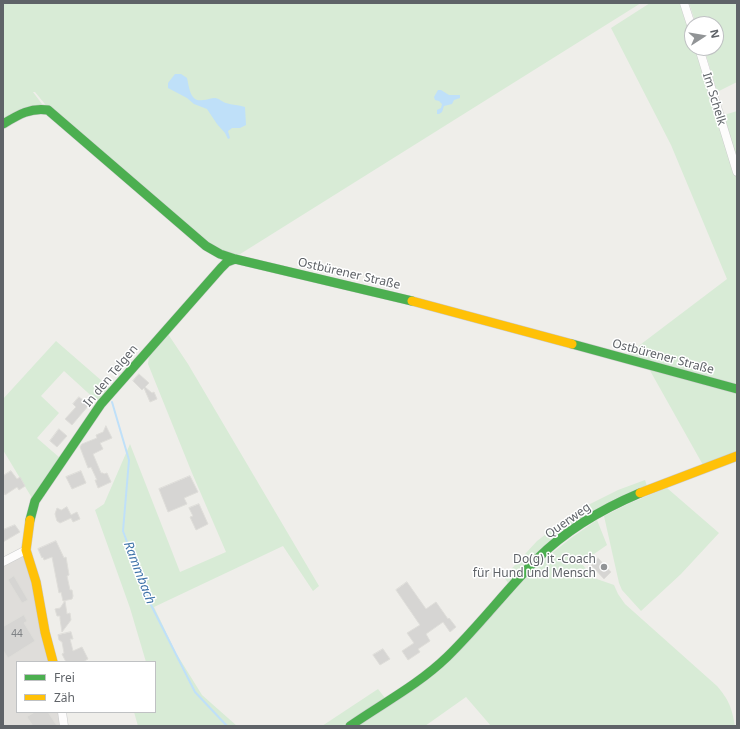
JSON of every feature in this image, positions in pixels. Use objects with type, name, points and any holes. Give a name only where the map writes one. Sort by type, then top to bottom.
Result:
[{"type":"street","points":[[684,3],[688,16]]},
{"type":"street","name":"Im Schelk","points":[[701,56],[737,172]]},
{"type":"street","name":"Ostbürener Straße","points":[[3,124],[34,109],[40,108],[48,110],[206,246],[220,254],[235,259],[422,303],[737,389]]},
{"type":"street","name":"In den Telgen","points":[[53,661],[45,632],[36,582],[26,550],[28,526],[35,501],[57,466],[101,404],[221,268],[227,262],[235,259]]},
{"type":"street","name":"Querweg","points":[[350,726],[415,684],[439,664],[474,629],[518,579],[546,551],[568,533],[615,504],[705,470],[737,456]]},
{"type":"street","points":[[3,562],[26,550]]},
{"type":"street","points":[[62,713],[64,726]]},
{"type":"shaded area","points":[[26,550],[53,661],[16,661],[16,713],[62,713],[64,726],[3,726],[3,563]]},
{"type":"green space","points":[[3,3],[641,3],[237,256],[217,249],[49,109],[35,92],[33,92],[42,104],[3,120]]},
{"type":"green space","points":[[650,3],[681,3],[685,16],[684,16],[684,56],[699,56],[737,178],[737,388],[624,357],[727,279],[671,145],[611,28]]},
{"type":"green space","points":[[689,3],[737,3],[737,82],[717,92],[706,56],[724,56],[724,16],[693,16]]},
{"type":"green space","points":[[737,111],[737,160],[724,115]]},
{"type":"green space","points":[[168,334],[188,364],[319,586],[313,591],[283,546],[154,607],[176,653],[202,695],[237,726],[138,726],[134,713],[156,713],[156,661],[146,661],[130,608],[95,510],[104,504],[130,444],[180,572],[226,552],[148,364],[149,356]]},
{"type":"green space","points":[[56,341],[110,388],[98,402],[64,371],[41,396],[59,413],[37,438],[60,458],[32,498],[3,450],[3,399]]},
{"type":"green space","points":[[648,367],[737,391],[737,452],[703,465]]},
{"type":"green space","points":[[645,480],[647,486],[625,495],[508,583],[504,577],[537,541],[578,510],[618,490]]},
{"type":"green space","points":[[667,488],[719,533],[681,574],[641,611],[622,590],[619,583],[604,516],[630,503]]},
{"type":"green space","points":[[597,520],[607,545],[581,563],[594,578],[614,585],[625,604],[717,686],[729,704],[733,714],[735,726],[491,726],[466,697],[425,726],[358,726],[400,698],[546,558]]},
{"type":"green space","points":[[378,689],[385,698],[344,726],[322,726]]},
{"type":"water","points":[[175,74],[181,74],[187,78],[191,93],[195,99],[204,100],[216,98],[226,103],[245,107],[246,125],[240,128],[232,128],[228,131],[230,138],[228,139],[207,109],[194,104],[187,98],[168,88],[168,83]]},
{"type":"water","points":[[438,90],[441,90],[449,95],[460,95],[460,98],[454,100],[452,104],[444,106],[442,112],[437,114],[437,110],[441,108],[442,104],[435,100],[434,97]]},
{"type":"building","points":[[139,374],[149,383],[145,387],[152,393],[154,392],[157,399],[150,402],[144,388],[142,390],[133,381]]},
{"type":"building","points":[[79,397],[89,405],[72,425],[65,419],[76,407],[73,404]]},
{"type":"building","points":[[106,426],[112,438],[100,443],[103,449],[93,454],[101,473],[107,473],[111,482],[98,488],[95,480],[97,480],[91,467],[88,468],[80,447],[82,444],[97,438],[96,435],[103,432]]},
{"type":"building","points":[[59,429],[67,436],[57,447],[50,441]]},
{"type":"building","points":[[11,471],[17,479],[20,477],[25,486],[19,490],[17,487],[5,495],[3,491],[3,476]]},
{"type":"building","points":[[81,471],[86,483],[72,489],[66,477]]},
{"type":"building","points":[[190,476],[198,492],[184,498],[187,504],[168,512],[159,489]]},
{"type":"building","points":[[199,504],[208,524],[196,530],[190,517],[193,516],[189,508]]},
{"type":"building","points":[[67,507],[71,515],[77,512],[80,519],[73,522],[71,518],[60,523],[57,521],[55,514],[57,508],[61,510]]},
{"type":"building","points":[[15,525],[20,532],[3,542],[3,530]]},
{"type":"building","points":[[56,541],[64,558],[66,557],[69,575],[67,576],[73,596],[72,599],[63,601],[61,592],[59,593],[52,557],[44,560],[38,549]]},
{"type":"building","points":[[598,558],[611,572],[604,579],[591,565]]},
{"type":"building","points":[[14,576],[28,600],[22,603],[8,580]]},
{"type":"building","points":[[407,582],[426,609],[436,602],[448,619],[449,618],[456,627],[450,632],[443,622],[426,634],[430,641],[418,649],[420,652],[408,660],[402,651],[414,643],[407,633],[420,625],[396,590]]},
{"type":"building","points":[[65,601],[67,614],[70,613],[71,620],[62,632],[60,616],[57,616],[55,609],[60,608]]},
{"type":"building","points":[[24,615],[27,621],[24,623],[35,641],[8,658],[3,650],[3,627]]},
{"type":"building","points":[[71,632],[73,639],[70,639],[73,651],[82,647],[88,659],[85,661],[66,661],[62,654],[64,653],[62,642],[59,640],[58,635]]},
{"type":"building","points":[[383,649],[390,659],[380,665],[373,655]]},
{"type":"building","points":[[33,713],[49,713],[57,726],[33,726],[27,717]]},
{"type":"waterway","name":"Rammbach","points":[[112,402],[129,460],[123,531],[148,599],[195,692],[227,726]]},
{"type":"traffic: fast","points":[[3,124],[30,111],[42,109],[48,110],[206,246],[220,254],[235,259],[412,301]]},
{"type":"traffic: fast","points":[[30,520],[35,501],[101,404],[221,268],[227,262],[235,259]]},
{"type":"traffic: fast","points":[[572,344],[737,389]]},
{"type":"traffic: fast","points":[[350,726],[412,685],[436,667],[470,633],[548,548],[598,513],[640,493]]},
{"type":"traffic: slow","points":[[412,301],[572,344]]},
{"type":"traffic: slow","points":[[640,493],[737,456]]},
{"type":"traffic: slow","points":[[30,520],[26,550],[36,582],[45,632],[53,661]]},
{"type":"place","name":"Do(g) it -Coach für Hund und Mensch","points":[[604,567]]}]
